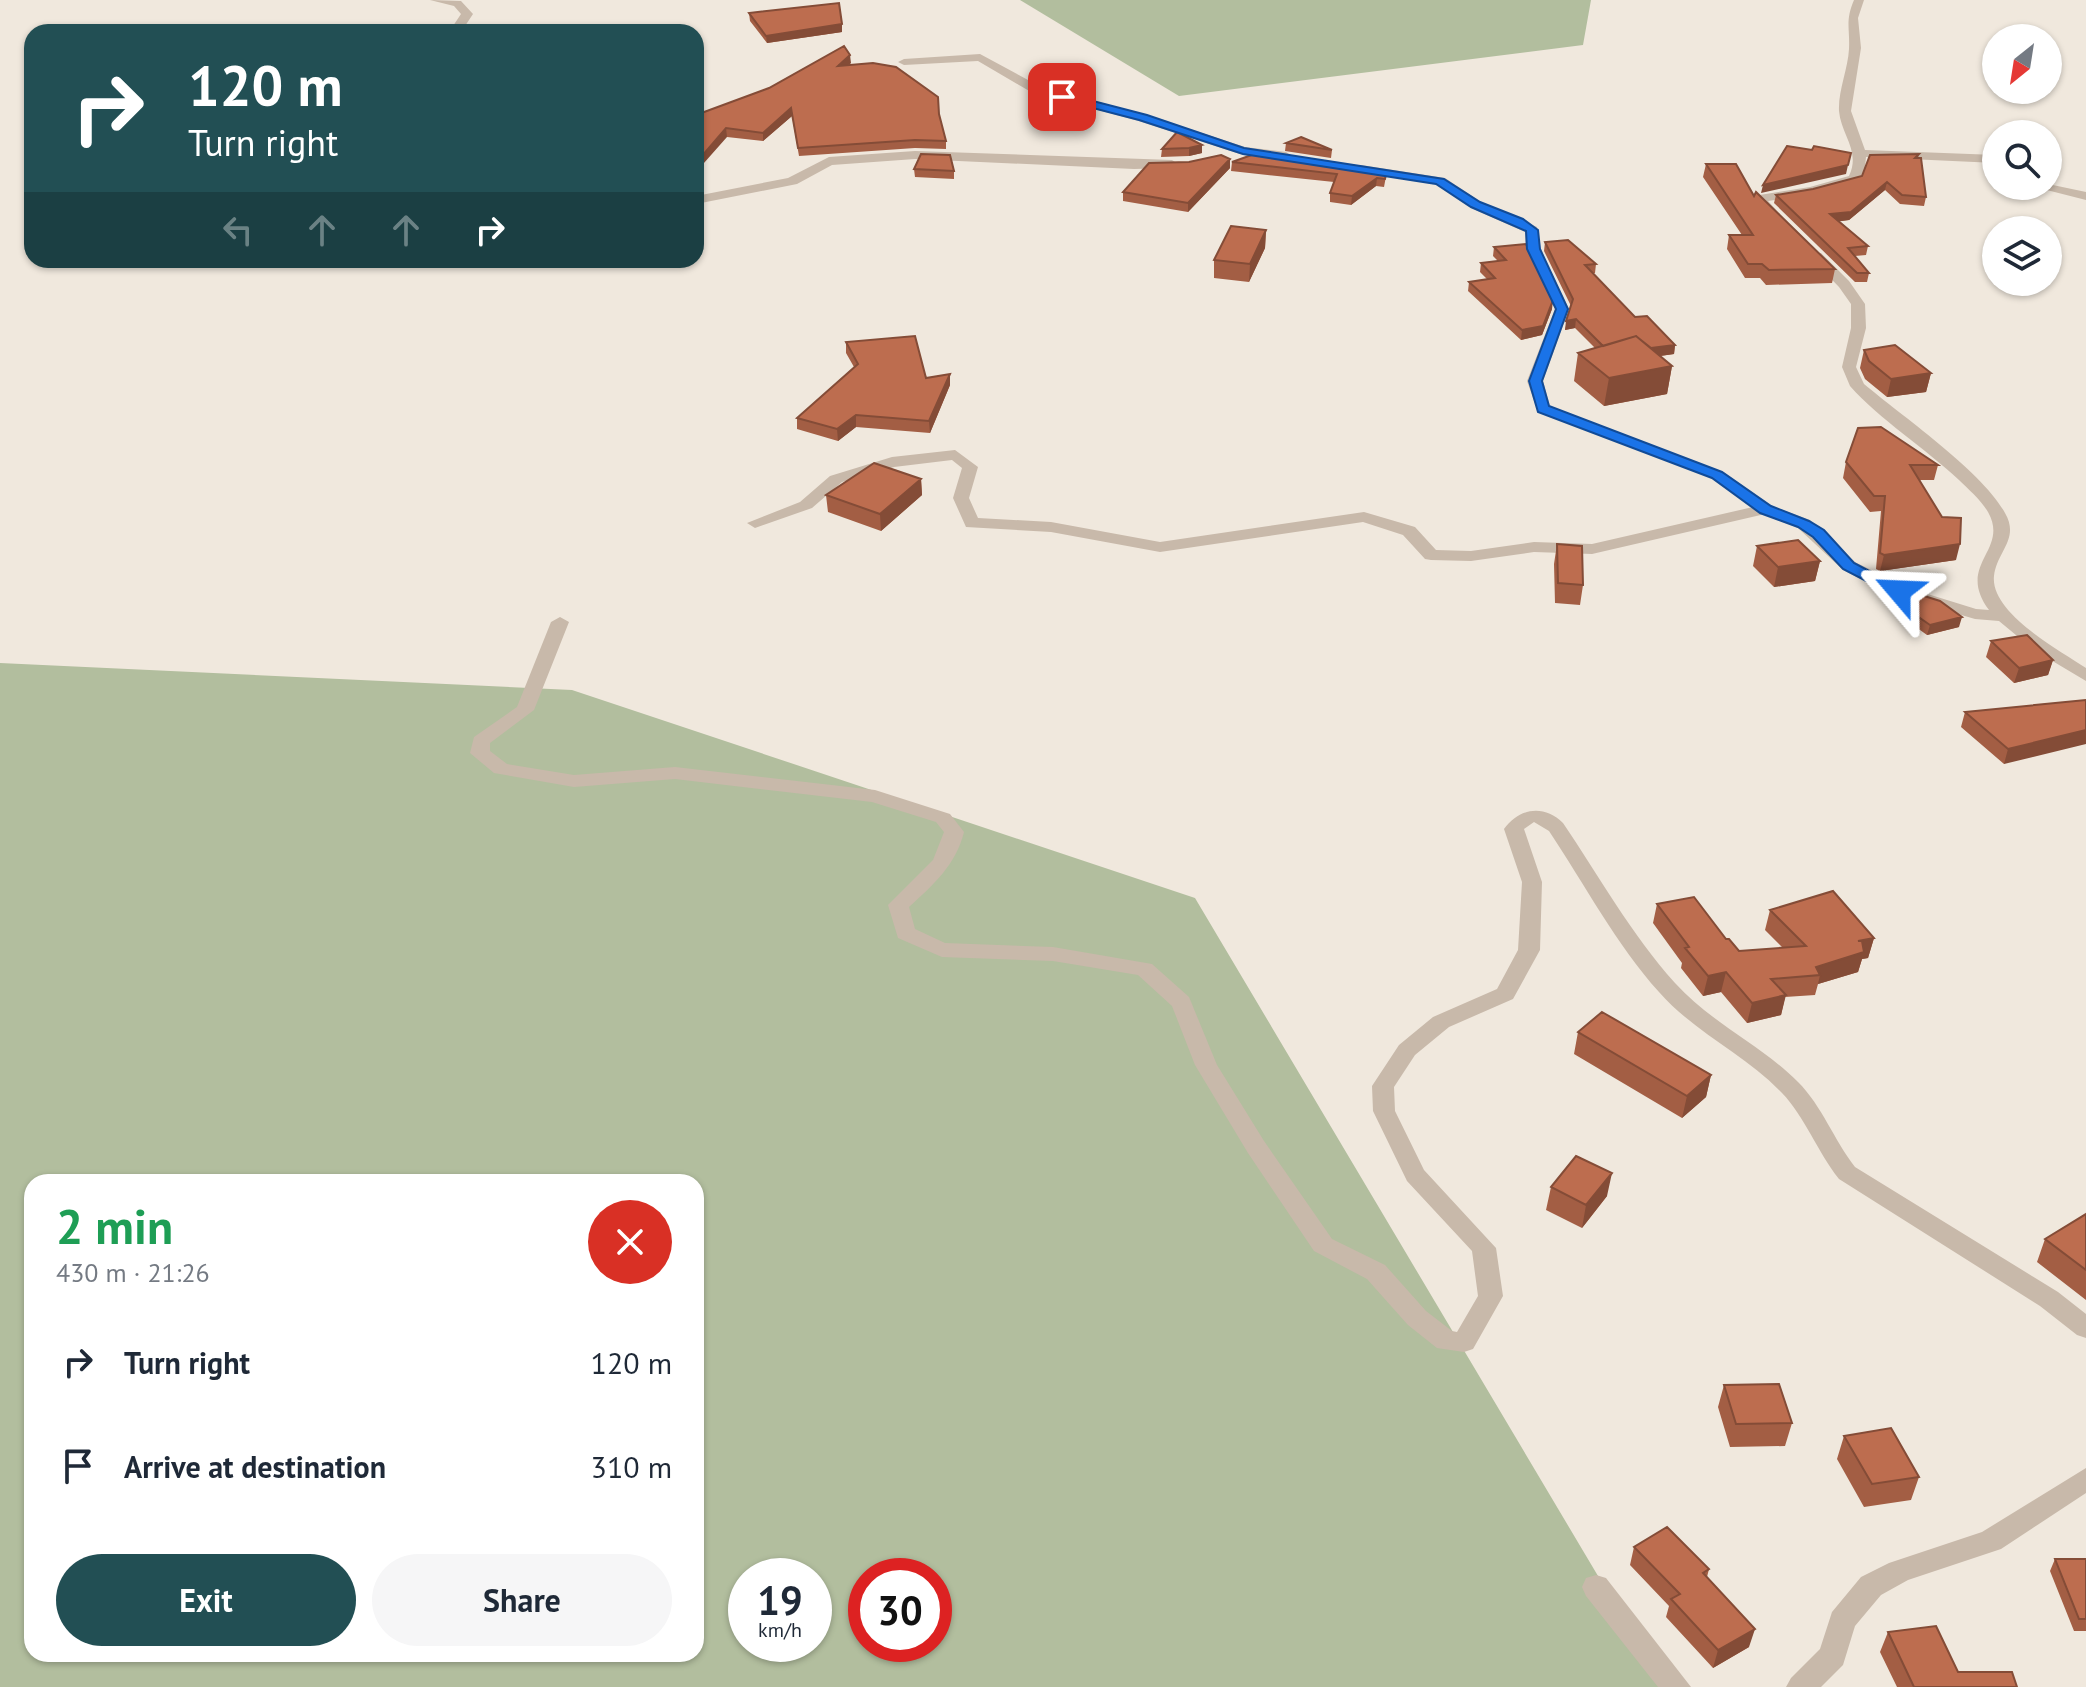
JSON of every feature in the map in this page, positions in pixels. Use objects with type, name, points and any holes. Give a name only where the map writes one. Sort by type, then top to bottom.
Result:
[{"type":"street","points":[[435,0],[457,3],[467,14],[460,24]]},
{"type":"street","points":[[1780,221],[1758,199],[1811,191],[1854,179],[1860,154],[1845,111],[1855,48],[1852,18],[1859,0]]},
{"type":"street","points":[[904,62],[980,57],[1035,89],[1143,118],[1243,151],[1308,160]]},
{"type":"street","points":[[1216,157],[1243,151]]},
{"type":"street","points":[[1860,154],[1894,151],[1982,159]]},
{"type":"street","points":[[704,198],[792,181],[829,161],[915,155],[1134,165],[1189,163]]},
{"type":"street","points":[[1352,167],[1440,181],[1476,205],[1532,230],[1533,249],[1562,309],[1535,381],[1543,409],[1717,475],[1766,509],[1804,524],[1849,566],[1899,591],[1975,614],[2003,616]]},
{"type":"street","points":[[2062,191],[2086,196]]},
{"type":"street","points":[[1802,242],[1857,295],[1861,324],[1849,367],[1858,386],[1970,484],[1998,513],[2004,540],[1985,577],[1987,596],[2003,616],[2086,676]]},
{"type":"street","points":[[755,523],[806,505],[836,479],[892,462],[955,455],[970,467],[961,498],[972,523],[1051,527],[1160,547],[1364,517],[1409,531],[1431,555],[1471,556],[1534,547],[1592,549],[1766,509]]},
{"type":"street","points":[[560,622],[525,710],[481,741],[480,753],[501,769],[574,781],[675,773],[875,796],[943,818],[954,832],[952,846],[942,862],[898,905],[905,933],[942,950],[1053,954],[1144,969],[1181,1002],[1206,1065],[1256,1147],[1323,1245],[1376,1272],[1417,1318],[1446,1341],[1464,1342],[1491,1296],[1484,1248],[1415,1175],[1384,1111],[1383,1086],[1407,1050],[1441,1022],[1505,994],[1529,950],[1532,882],[1517,847],[1514,829],[1520,820],[1536,815],[1548,818],[1556,827],[1637,947],[1683,1005],[1719,1036],[1755,1057],[1782,1079],[1804,1103],[1826,1147],[1847,1173],[2049,1299],[2086,1328]]},
{"type":"street","points":[[1801,1687],[1833,1656],[1842,1621],[1871,1586],[1899,1571],[1991,1541],[2086,1479]]},
{"type":"street","points":[[1596,1587],[1676,1687]]},
{"type":"green space","points":[[1020,0],[1591,0],[1583,45],[1179,96]]},
{"type":"green space","points":[[0,663],[572,690],[1195,898],[1664,1687],[0,1687]]},
{"type":"building","points":[[839,3],[842,24],[766,36],[749,13]]},
{"type":"building","points":[[844,46],[850,55],[838,66],[873,63],[896,67],[938,97],[946,141],[915,140],[798,148],[791,108],[763,133],[726,128],[704,154],[704,112],[769,88]]},
{"type":"building","points":[[1177,132],[1202,145],[1162,149]]},
{"type":"building","points":[[1301,137],[1332,150],[1286,143]]},
{"type":"building","points":[[1787,146],[1812,150],[1814,146],[1851,153],[1848,165],[1763,185]]},
{"type":"building","points":[[1260,152],[1387,171],[1385,179],[1377,178],[1352,196],[1330,193],[1337,174],[1232,162]]},
{"type":"building","points":[[921,154],[950,155],[954,171],[914,169]]},
{"type":"building","points":[[1919,154],[1915,158],[1921,158],[1926,197],[1902,195],[1887,182],[1851,212],[1830,214],[1868,246],[1848,248],[1869,273],[1857,273],[1776,195],[1862,176],[1870,155]]},
{"type":"building","points":[[1221,155],[1230,159],[1188,203],[1123,192],[1149,163],[1189,162]]},
{"type":"building","points":[[1706,164],[1736,164],[1754,196],[1756,192],[1835,269],[1769,270],[1762,264],[1748,264],[1729,235],[1753,235]]},
{"type":"building","points":[[1231,226],[1266,230],[1250,264],[1214,260]]},
{"type":"building","points":[[1568,240],[1596,264],[1585,265],[1635,317],[1647,316],[1675,345],[1651,348],[1636,336],[1603,346],[1576,319],[1566,321],[1573,299],[1545,242]]},
{"type":"building","points":[[1526,244],[1553,300],[1543,326],[1522,330],[1469,282],[1495,278],[1481,263],[1506,260],[1494,247]]},
{"type":"building","points":[[915,336],[926,378],[950,374],[929,421],[856,415],[837,429],[797,418],[858,364],[846,342]]},
{"type":"building","points":[[1636,336],[1672,366],[1609,378],[1578,353]]},
{"type":"building","points":[[1895,345],[1931,373],[1891,379],[1869,361],[1864,350]]},
{"type":"building","points":[[1881,427],[1938,465],[1910,465],[1942,517],[1961,518],[1960,544],[1884,555],[1880,553],[1885,496],[1874,496],[1846,462],[1858,428]]},
{"type":"building","points":[[874,463],[921,479],[880,514],[826,495]]},
{"type":"building","points":[[1798,540],[1820,561],[1778,567],[1757,546]]},
{"type":"building","points":[[1557,544],[1582,546],[1583,585],[1558,583]]},
{"type":"building","points":[[1921,595],[1940,601],[1962,617],[1930,625],[1897,602]]},
{"type":"building","points":[[2027,635],[2053,660],[2019,668],[1991,641]]},
{"type":"building","points":[[2086,700],[2086,730],[2008,749],[1965,712]]},
{"type":"building","points":[[1833,891],[1874,938],[1858,941],[1862,941],[1864,952],[1816,967],[1820,975],[1771,979],[1786,995],[1752,1003],[1726,972],[1708,976],[1685,948],[1689,947],[1657,904],[1694,897],[1739,951],[1806,946],[1770,910]]},
{"type":"building","points":[[1602,1012],[1711,1075],[1687,1096],[1578,1032]]},
{"type":"building","points":[[1576,1156],[1612,1173],[1586,1205],[1551,1187]]},
{"type":"building","points":[[2086,1214],[2086,1270],[2045,1239]]},
{"type":"building","points":[[1779,1384],[1792,1423],[1736,1424],[1724,1385]]},
{"type":"building","points":[[1891,1428],[1919,1477],[1872,1484],[1844,1436]]},
{"type":"building","points":[[1667,1527],[1709,1569],[1703,1573],[1755,1629],[1718,1650],[1671,1599],[1680,1594],[1634,1547]]},
{"type":"building","points":[[2055,1559],[2086,1559],[2086,1619],[2079,1619]]},
{"type":"building","points":[[1936,1626],[1958,1672],[2012,1672],[2017,1687],[1914,1687],[1888,1632]]},
{"type":"route","points":[[1062,97],[1143,118],[1243,151],[1440,181],[1476,205],[1519,222],[1532,230],[1533,249],[1562,309],[1535,381],[1543,409],[1717,475],[1766,509],[1804,524],[1849,566],[1899,591]]}]
